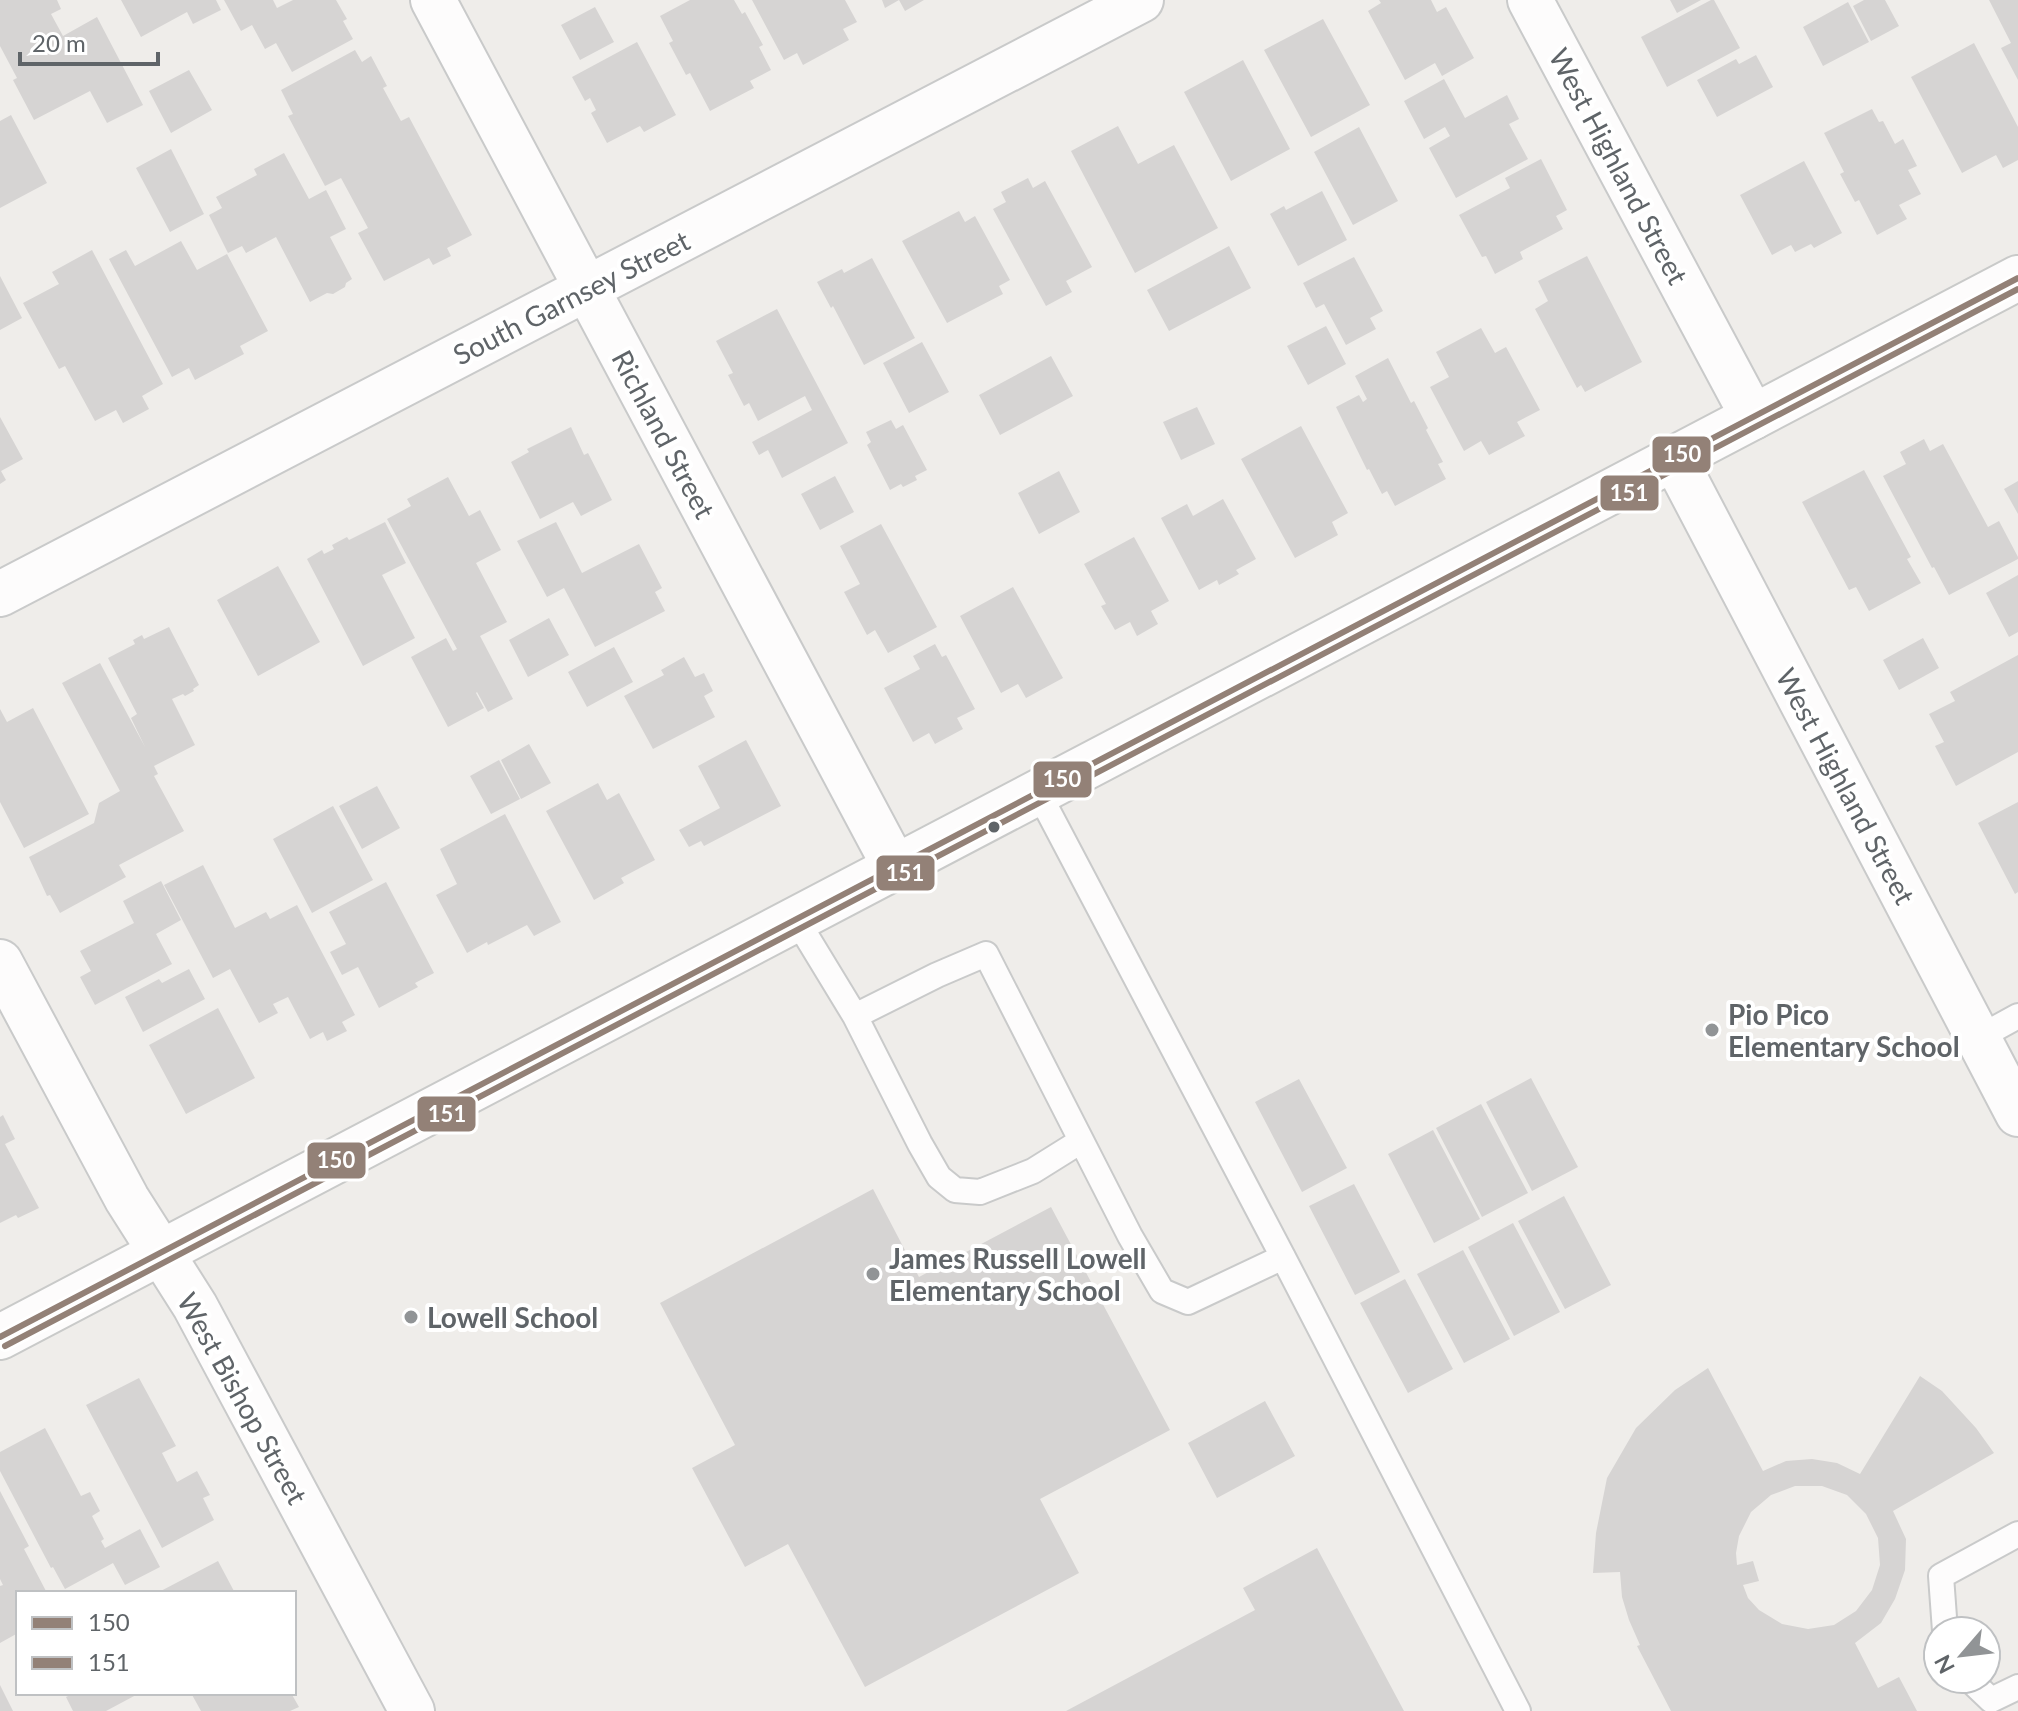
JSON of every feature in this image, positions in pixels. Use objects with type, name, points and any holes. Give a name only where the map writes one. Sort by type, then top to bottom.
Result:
[{"type":"street","name":"Richland Street","points":[[433,0],[895,867]]},
{"type":"street","name":"South Garnsey Street","points":[[0,594],[1141,0]]},
{"type":"street","name":"West Highland Street","points":[[1530,0],[1753,417]]},
{"type":"street","points":[[0,1337],[2018,278]]},
{"type":"street","name":"West Highland Street","points":[[1674,458],[2018,1114]]},
{"type":"street","name":"West Bishop Street","points":[[0,962],[127,1199],[195,1306],[412,1711]]},
{"type":"lane","points":[[1038,792],[1518,1711]]},
{"type":"lane","points":[[796,919],[855,1016],[939,1177],[955,1190],[980,1192],[1033,1171],[1081,1141]]},
{"type":"lane","points":[[855,1016],[986,954],[1130,1236],[1162,1291],[1188,1302],[1283,1257]]},
{"type":"lane","points":[[1978,1038],[2018,1016]]},
{"type":"lane","points":[[1944,1615],[1941,1576],[2018,1534]]},
{"type":"building","points":[[0,0],[57,0],[61,9],[51,14],[63,36],[97,17],[143,105],[107,123],[90,91],[34,120],[0,46]]},
{"type":"building","points":[[121,0],[216,0],[221,10],[193,24],[187,12],[141,37]]},
{"type":"building","points":[[224,0],[273,0],[277,8],[293,0],[336,0],[347,19],[343,21],[353,39],[292,72],[276,43],[265,49],[252,25],[241,31]]},
{"type":"building","points":[[690,0],[734,0],[742,14],[745,12],[763,45],[759,47],[771,70],[750,81],[754,88],[710,111],[690,73],[686,75],[669,43],[673,41],[660,16]]},
{"type":"building","points":[[752,0],[845,0],[857,22],[843,29],[849,40],[803,65],[797,53],[784,60]]},
{"type":"building","points":[[882,0],[899,0],[885,8]]},
{"type":"building","points":[[899,0],[924,0],[905,11]]},
{"type":"building","points":[[1379,0],[1431,0],[1437,12],[1446,7],[1474,58],[1442,76],[1435,63],[1405,80],[1368,11],[1381,3]]},
{"type":"building","points":[[1670,0],[1701,0],[1677,13]]},
{"type":"building","points":[[1714,0],[1740,48],[1667,87],[1641,37]]},
{"type":"building","points":[[1864,0],[1885,0],[1899,26],[1871,41],[1853,6]]},
{"type":"building","points":[[1989,0],[2018,0],[2018,80],[2001,48],[2011,43]]},
{"type":"building","points":[[1848,2],[1869,42],[1823,66],[1803,27]]},
{"type":"building","points":[[595,7],[614,42],[580,60],[561,25]]},
{"type":"building","points":[[1323,19],[1370,105],[1311,137],[1264,50]]},
{"type":"building","points":[[637,42],[676,115],[644,132],[640,126],[607,143],[591,113],[596,110],[590,98],[585,101],[572,77]]},
{"type":"building","points":[[1974,43],[2018,127],[2018,160],[2003,168],[1996,155],[1962,173],[1911,77]]},
{"type":"building","points":[[355,50],[362,62],[371,56],[387,86],[383,88],[401,121],[409,117],[472,235],[447,248],[451,256],[433,265],[429,258],[384,281],[358,233],[368,228],[341,178],[325,186],[288,116],[293,114],[281,90]]},
{"type":"building","points":[[1756,55],[1773,87],[1717,117],[1697,80],[1736,59],[1739,64]]},
{"type":"building","points":[[1243,60],[1290,149],[1231,181],[1184,92]]},
{"type":"building","points":[[189,70],[212,110],[171,133],[149,91]]},
{"type":"building","points":[[1444,79],[1465,118],[1507,95],[1519,119],[1509,124],[1528,159],[1456,198],[1429,148],[1450,136],[1445,127],[1424,139],[1404,101]]},
{"type":"building","points":[[1872,109],[1879,122],[1883,121],[1895,144],[1903,139],[1917,166],[1908,170],[1921,194],[1899,205],[1907,219],[1877,235],[1859,200],[1855,202],[1840,174],[1844,172],[1824,133]]},
{"type":"building","points":[[11,115],[47,183],[0,208],[0,121]]},
{"type":"building","points":[[1118,126],[1138,164],[1174,145],[1218,228],[1135,273],[1071,151]]},
{"type":"building","points":[[1359,127],[1398,201],[1353,225],[1314,152]]},
{"type":"building","points":[[171,149],[204,214],[170,232],[136,168]]},
{"type":"building","points":[[284,153],[309,199],[326,190],[346,229],[330,237],[352,279],[333,294],[327,293],[310,302],[276,237],[246,253],[242,246],[228,253],[209,215],[222,208],[216,197],[257,175],[254,169]]},
{"type":"building","points":[[1541,159],[1567,210],[1556,216],[1563,229],[1520,252],[1523,259],[1495,274],[1459,215],[1510,188],[1505,178]]},
{"type":"building","points":[[1804,161],[1842,233],[1814,248],[1811,244],[1795,252],[1791,245],[1772,255],[1740,195]]},
{"type":"building","points":[[1028,178],[1033,188],[1045,181],[1092,267],[1066,281],[1072,292],[1046,306],[993,209],[1006,202],[1001,192]]},
{"type":"building","points":[[1322,191],[1347,240],[1298,266],[1270,214],[1284,206],[1286,210]]},
{"type":"building","points":[[959,211],[965,222],[975,216],[1010,280],[999,286],[1003,294],[947,323],[902,241]]},
{"type":"building","points":[[181,241],[197,270],[227,254],[268,331],[240,346],[244,354],[195,380],[189,368],[172,377],[109,259],[126,250],[135,266]]},
{"type":"building","points":[[1229,246],[1251,288],[1169,331],[1147,290]]},
{"type":"building","points":[[92,250],[163,384],[142,396],[149,409],[123,423],[116,410],[95,421],[65,366],[59,369],[23,303],[59,284],[52,272]]},
{"type":"building","points":[[1587,256],[1642,362],[1585,392],[1581,385],[1577,388],[1535,309],[1548,301],[1538,281]]},
{"type":"building","points":[[1354,257],[1383,311],[1370,318],[1376,329],[1346,345],[1324,304],[1316,308],[1303,283]]},
{"type":"building","points":[[872,258],[915,338],[864,365],[817,282],[842,269],[844,273]]},
{"type":"building","points":[[0,276],[22,318],[0,330]]},
{"type":"building","points":[[777,309],[848,443],[782,478],[768,450],[759,455],[752,442],[812,410],[805,396],[758,421],[749,403],[744,406],[728,375],[733,373],[716,341]]},
{"type":"building","points":[[1326,326],[1346,364],[1308,385],[1287,346]]},
{"type":"building","points":[[1481,328],[1495,353],[1506,347],[1540,410],[1517,422],[1525,436],[1489,455],[1481,441],[1464,451],[1430,387],[1449,377],[1436,352]]},
{"type":"building","points":[[922,342],[949,392],[909,413],[883,363]]},
{"type":"building","points":[[1051,356],[1073,396],[1000,435],[979,395]]},
{"type":"building","points":[[1388,358],[1428,428],[1426,430],[1443,462],[1438,464],[1446,479],[1395,506],[1387,491],[1382,494],[1367,470],[1336,407],[1359,395],[1363,402],[1367,399],[1355,376]]},
{"type":"building","points":[[1197,407],[1215,444],[1181,460],[1163,422]]},
{"type":"building","points":[[0,417],[23,459],[1,471],[6,480],[0,484]]},
{"type":"building","points":[[891,420],[896,429],[903,425],[927,470],[915,476],[917,480],[890,490],[867,445],[871,442],[866,432]]},
{"type":"building","points":[[1301,426],[1348,513],[1332,522],[1338,535],[1295,558],[1241,459]]},
{"type":"building","points":[[571,427],[612,500],[581,516],[573,502],[540,519],[511,462],[529,452],[527,449]]},
{"type":"building","points":[[1924,439],[1930,451],[1943,444],[1988,527],[1999,521],[2018,557],[1949,595],[1883,476],[1906,464],[1900,452]]},
{"type":"building","points":[[1864,470],[1911,557],[1907,559],[1921,583],[1869,611],[1856,587],[1849,590],[1802,502]]},
{"type":"building","points":[[1059,471],[1080,512],[1039,534],[1018,493]]},
{"type":"building","points":[[835,476],[854,512],[820,530],[801,494]]},
{"type":"building","points":[[448,477],[469,516],[480,510],[501,550],[476,563],[507,622],[480,636],[513,699],[488,712],[477,692],[484,708],[448,727],[411,657],[446,638],[453,651],[457,649],[387,519],[411,506],[407,499]]},
{"type":"building","points":[[2018,481],[2018,514],[2004,489]]},
{"type":"building","points":[[1223,499],[1256,559],[1236,570],[1239,574],[1219,585],[1217,580],[1199,590],[1161,518],[1187,504],[1193,516]]},
{"type":"building","points":[[385,522],[406,563],[382,575],[415,638],[363,666],[307,559],[322,550],[324,554],[334,549],[332,545],[347,537],[349,540]]},
{"type":"building","points":[[556,522],[582,573],[639,544],[662,588],[655,592],[665,611],[595,647],[564,588],[547,597],[517,541]]},
{"type":"building","points":[[881,524],[937,627],[888,653],[875,630],[867,635],[844,592],[860,584],[840,546]]},
{"type":"building","points":[[1134,537],[1169,601],[1151,611],[1158,624],[1137,636],[1130,622],[1115,630],[1101,606],[1106,604],[1084,564]]},
{"type":"building","points":[[278,566],[320,642],[258,676],[217,600]]},
{"type":"building","points":[[2018,575],[2018,632],[2009,637],[1986,593]]},
{"type":"building","points":[[1013,587],[1063,678],[1026,698],[1018,684],[1001,693],[960,616]]},
{"type":"building","points":[[549,618],[569,655],[528,677],[509,640]]},
{"type":"building","points":[[169,627],[199,685],[185,696],[172,699],[195,745],[154,766],[158,774],[154,776],[184,831],[119,865],[126,877],[60,913],[50,895],[47,896],[29,857],[94,823],[99,803],[120,791],[62,683],[100,663],[145,747],[131,718],[137,714],[108,658],[135,644],[133,640],[142,635],[144,639]]},
{"type":"building","points":[[1923,638],[1939,668],[1899,690],[1883,660]]},
{"type":"building","points":[[935,644],[942,657],[946,655],[975,709],[957,718],[963,729],[935,744],[929,733],[913,742],[884,688],[920,669],[913,656]]},
{"type":"building","points":[[614,647],[633,682],[587,707],[568,672]]},
{"type":"building","points":[[2018,655],[2018,752],[1956,786],[1935,746],[1944,742],[1929,714],[1955,701],[1950,692]]},
{"type":"building","points":[[684,657],[695,677],[704,673],[713,691],[704,696],[715,717],[653,749],[624,696],[664,675],[661,670]]},
{"type":"building","points":[[33,708],[89,814],[24,848],[0,802],[0,709],[7,722]]},
{"type":"building","points":[[746,740],[781,806],[704,846],[701,841],[689,847],[679,830],[720,808],[698,766]]},
{"type":"building","points":[[529,744],[551,783],[521,799],[501,760]]},
{"type":"building","points":[[499,760],[520,799],[491,814],[470,776]]},
{"type":"building","points":[[598,783],[607,800],[619,793],[655,860],[621,878],[624,883],[594,900],[546,811]]},
{"type":"building","points":[[377,786],[400,828],[362,849],[339,806]]},
{"type":"building","points":[[2018,802],[2018,892],[2015,894],[1978,823]]},
{"type":"building","points":[[333,806],[373,880],[312,913],[273,839]]},
{"type":"building","points":[[505,814],[561,922],[534,936],[527,925],[467,953],[436,895],[457,884],[440,849]]},
{"type":"building","points":[[203,865],[235,928],[266,912],[270,919],[297,905],[355,1015],[342,1022],[347,1031],[327,1041],[323,1032],[310,1039],[288,997],[273,1004],[278,1013],[259,1023],[230,969],[213,978],[164,885]]},
{"type":"building","points":[[161,881],[181,920],[156,934],[172,964],[95,1005],[80,977],[91,971],[80,951],[134,923],[123,901]]},
{"type":"building","points":[[386,882],[434,973],[415,983],[418,987],[379,1008],[358,967],[342,975],[330,952],[346,944],[329,912]]},
{"type":"building","points":[[189,969],[205,999],[143,1032],[125,997],[159,979],[162,983]]},
{"type":"building","points":[[218,1008],[255,1078],[186,1114],[149,1045]]},
{"type":"building","points":[[1531,1078],[1578,1167],[1532,1191],[1486,1102]]},
{"type":"building","points":[[1299,1079],[1347,1168],[1302,1192],[1255,1102]]},
{"type":"building","points":[[1481,1104],[1528,1193],[1482,1217],[1436,1128]]},
{"type":"building","points":[[3,1115],[15,1139],[5,1144],[39,1208],[0,1223],[0,1117]]},
{"type":"building","points":[[1433,1130],[1480,1219],[1434,1243],[1388,1154]]},
{"type":"building","points":[[1354,1184],[1400,1272],[1355,1295],[1309,1206]]},
{"type":"building","points":[[873,1189],[919,1277],[1051,1207],[1170,1430],[1040,1499],[1079,1573],[865,1687],[788,1544],[745,1567],[692,1468],[735,1445],[660,1303]]},
{"type":"building","points":[[1564,1196],[1611,1285],[1565,1309],[1518,1221]]},
{"type":"building","points":[[1513,1223],[1560,1312],[1514,1336],[1468,1247]]},
{"type":"building","points":[[1463,1250],[1510,1339],[1464,1363],[1417,1274]]},
{"type":"building","points":[[1405,1279],[1453,1369],[1408,1393],[1360,1303]]},
{"type":"building","points":[[1708,1368],[1763,1471],[1786,1461],[1812,1459],[1837,1463],[1860,1474],[1920,1376],[1942,1391],[1976,1428],[1994,1453],[1893,1511],[1906,1539],[1905,1570],[1895,1599],[1881,1623],[1855,1643],[1878,1688],[1899,1677],[1917,1711],[1671,1711],[1637,1646],[1640,1645],[1622,1597],[1620,1572],[1593,1573],[1596,1533],[1607,1478],[1636,1428],[1675,1390]],"holes":[[[1795,1486],[1822,1486],[1847,1495],[1866,1514],[1878,1538],[1880,1565],[1872,1590],[1856,1611],[1834,1625],[1808,1629],[1782,1624],[1759,1610],[1748,1598],[1743,1585],[1759,1581],[1753,1561],[1737,1565],[1736,1553],[1739,1536],[1751,1512],[1771,1495]]]},
{"type":"building","points":[[139,1378],[176,1446],[162,1453],[177,1482],[197,1471],[210,1495],[203,1498],[214,1520],[162,1548],[86,1405]]},
{"type":"building","points":[[1265,1401],[1295,1456],[1217,1498],[1188,1443]]},
{"type":"building","points":[[45,1428],[81,1496],[90,1492],[100,1511],[92,1516],[104,1539],[101,1541],[105,1548],[140,1529],[160,1567],[125,1585],[113,1563],[65,1589],[0,1471],[0,1452]]},
{"type":"building","points":[[0,1491],[29,1546],[24,1549],[46,1591],[16,1591],[16,1634],[0,1643],[0,1586],[3,1585],[0,1579]]},
{"type":"building","points":[[1317,1548],[1404,1711],[1066,1711],[1255,1610],[1243,1588]]},
{"type":"building","points":[[218,1561],[234,1591],[161,1591]]},
{"type":"building","points":[[0,1685],[13,1711],[0,1711]]},
{"type":"building","points":[[136,1695],[106,1711],[73,1711],[66,1697]]},
{"type":"building","points":[[192,1695],[292,1695],[299,1707],[290,1711],[201,1711]]},
{"type":"transit line","name":"150","points":[[0,1337],[2018,278]]},
{"type":"transit line","name":"151","points":[[5,1346],[2018,289]]},
{"type":"place","name":"Pio Pico Elementary School","points":[[1712,1030]]},
{"type":"place","name":"James Russell Lowell Elementary School","points":[[873,1274]]},
{"type":"place","name":"Lowell School","points":[[411,1317]]}]
